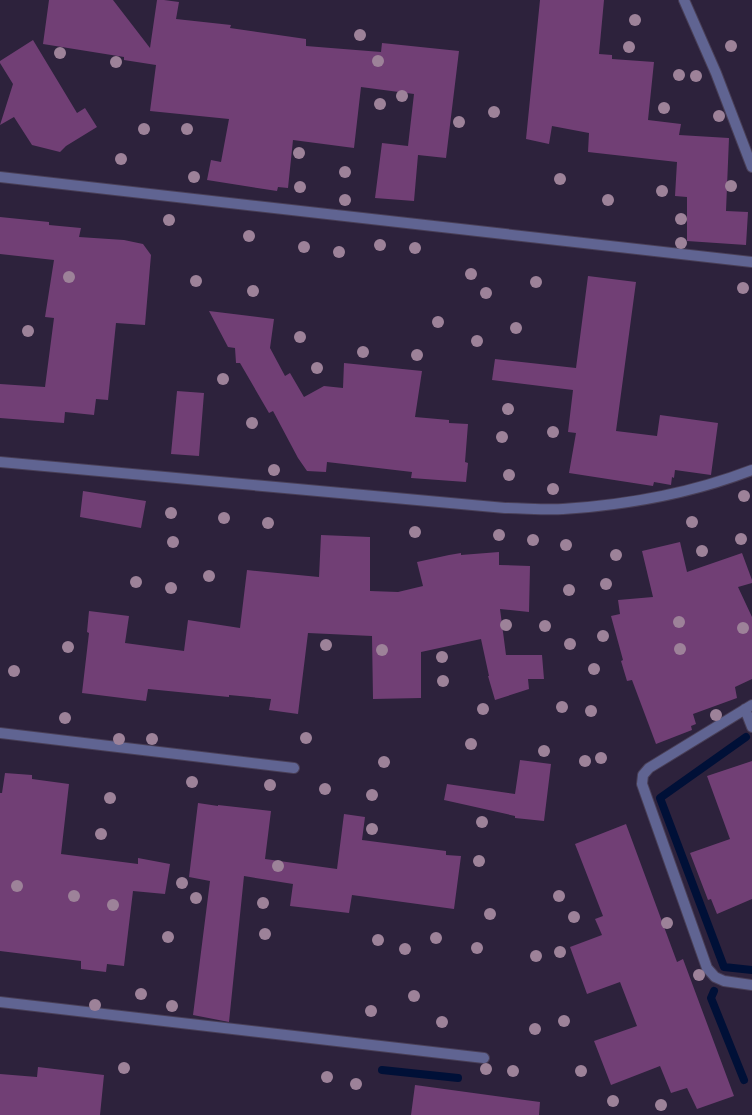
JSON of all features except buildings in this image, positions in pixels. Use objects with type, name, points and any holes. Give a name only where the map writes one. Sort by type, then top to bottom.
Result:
[{"type":"street","points":[[684,0],[716,73],[752,167]]},
{"type":"street","points":[[0,177],[752,262]]},
{"type":"street","points":[[0,462],[505,508],[561,509],[608,505],[677,494],[728,479],[752,470]]},
{"type":"street","points":[[752,728],[749,707],[650,768],[643,775],[642,784],[707,968],[715,977],[724,981],[752,985]]},
{"type":"street","points":[[0,733],[294,768]]},
{"type":"street","points":[[0,1002],[484,1058]]},
{"type":"waterway","points":[[746,737],[660,798],[724,967],[752,970]]},
{"type":"waterway","points":[[714,991],[711,998],[744,1080]]},
{"type":"waterway","points":[[382,1070],[458,1078]]}]
